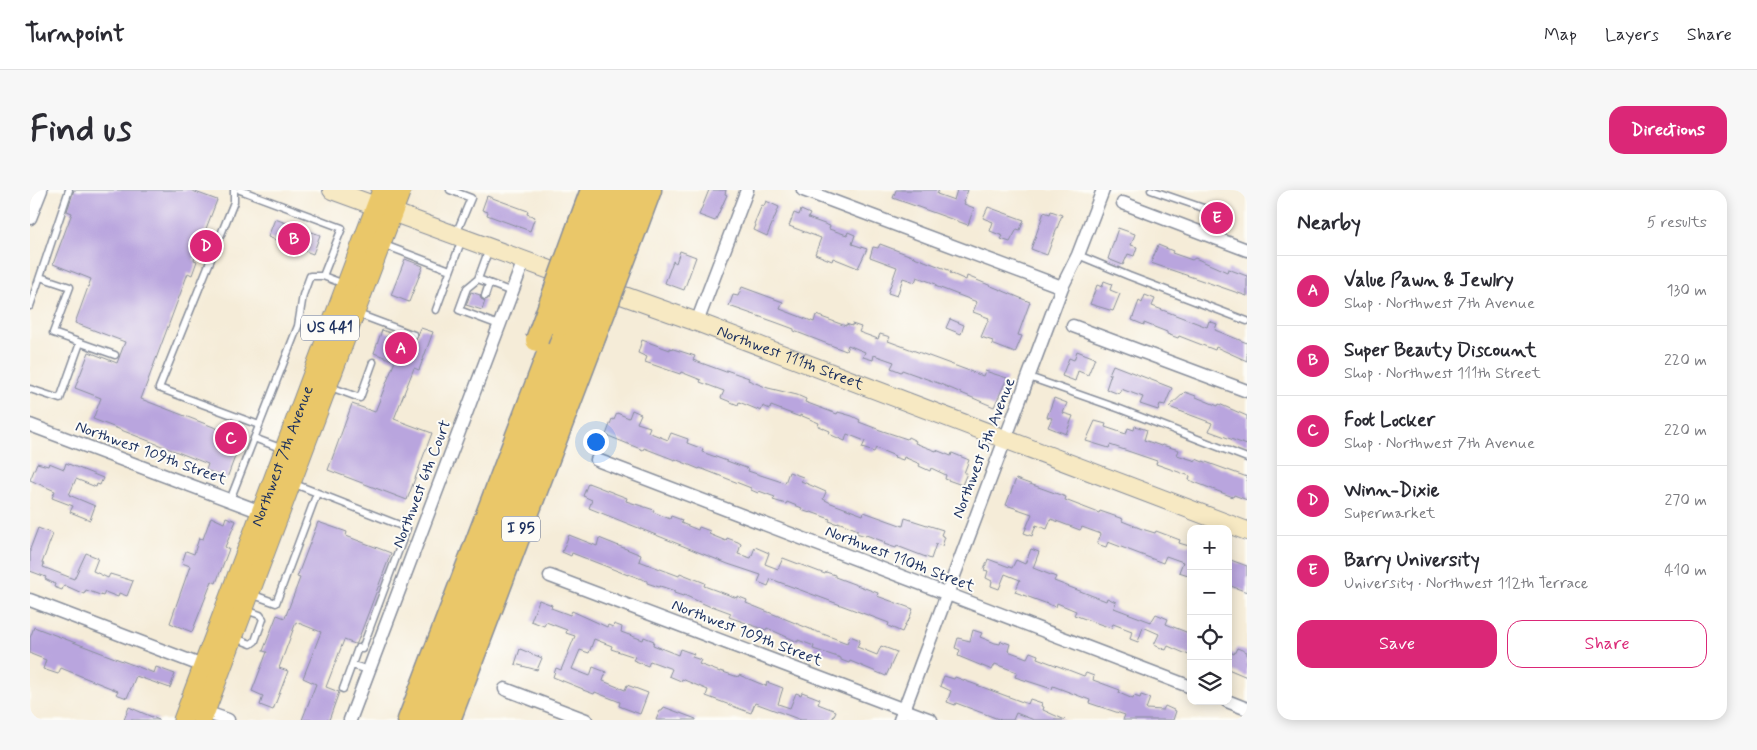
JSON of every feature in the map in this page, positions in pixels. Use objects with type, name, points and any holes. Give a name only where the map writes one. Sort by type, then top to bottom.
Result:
[{"type":"highway","name":"I 95","points":[[449,720],[577,331],[602,239],[592,190]]},
{"type":"highway","points":[[430,720],[577,331],[602,239],[610,190]]},
{"type":"highway","points":[[602,239],[632,190]]},
{"type":"highway","name":"I 95","points":[[394,720],[537,340],[602,239],[650,190]]},
{"type":"highway","points":[[409,720],[577,331]]},
{"type":"main road","name":"Northwest 7th Avenue","points":[[194,715],[203,666],[346,285],[383,203],[401,190]]},
{"type":"main road","name":"Northwest 7th Avenue","points":[[194,715],[232,637],[380,244],[383,203]]},
{"type":"main road","points":[[291,482],[288,458],[298,433],[303,399]]},
{"type":"main road","points":[[246,601],[252,563],[264,532],[261,512]]},
{"type":"street","points":[[30,218],[41,190]]},
{"type":"street","name":"Northwest 111th Street","points":[[332,190],[383,203],[459,237],[697,322],[1247,531]]},
{"type":"street","points":[[697,322],[747,190]]},
{"type":"street","points":[[803,190],[1062,287]]},
{"type":"street","name":"Northwest 5th Avenue","points":[[902,715],[1062,287],[1078,255],[1103,190]]},
{"type":"street","points":[[1123,204],[1247,250]]},
{"type":"street","name":"Northwest 6th Court","points":[[350,720],[524,260]]},
{"type":"street","points":[[1073,326],[1247,391]]},
{"type":"street","name":"Northwest 109th Street","points":[[30,426],[261,512]]},
{"type":"street","name":"Northwest 110th Street","points":[[597,460],[1187,686]]},
{"type":"street","name":"Northwest 109th Street","points":[[550,576],[902,715],[931,720]]},
{"type":"street","points":[[30,600],[203,666]]},
{"type":"street","points":[[505,689],[586,720]]},
{"type":"street","points":[[1232,703],[1247,709]]},
{"type":"street","points":[[194,715],[228,720]]},
{"type":"lane","points":[[30,306],[69,190]]},
{"type":"lane","points":[[234,190],[234,202],[159,388],[259,425]]},
{"type":"lane","points":[[240,190],[342,228],[323,276]]},
{"type":"lane","points":[[436,310],[471,198],[450,190]]},
{"type":"lane","points":[[1151,190],[1212,211],[1205,234]]},
{"type":"lane","points":[[380,244],[450,270]]},
{"type":"lane","points":[[489,248],[478,280],[467,288],[459,310],[479,313],[499,325]]},
{"type":"lane","points":[[1078,255],[1247,320]]},
{"type":"lane","points":[[40,276],[70,287],[53,333],[115,355]]},
{"type":"lane","points":[[230,500],[298,326],[303,295],[310,276],[323,276],[346,285]]},
{"type":"lane","points":[[478,280],[512,292]]},
{"type":"lane","points":[[485,296],[489,284]]},
{"type":"lane","points":[[354,312],[414,335]]},
{"type":"lane","points":[[30,388],[60,400],[80,343]]},
{"type":"lane","points":[[327,386],[360,398],[374,362]]},
{"type":"lane","points":[[1029,377],[1120,409],[1247,458]]},
{"type":"lane","points":[[254,438],[284,450]]},
{"type":"lane","points":[[291,482],[407,528],[362,649],[358,648],[343,689]]},
{"type":"lane","points":[[246,601],[276,603],[317,493]]},
{"type":"lane","points":[[352,665],[369,670]]},
{"type":"building","points":[[74,190],[190,190],[217,200],[194,260],[197,261],[192,275],[188,273],[141,399],[242,438],[227,478],[206,470],[208,464],[93,419],[101,398],[75,388],[89,352],[117,363],[125,342],[75,323],[91,279],[53,264],[72,213],[67,211]]},
{"type":"building","points":[[709,190],[726,190],[725,194],[727,195],[715,221],[699,215]]},
{"type":"building","points":[[896,190],[939,190],[937,194],[954,200],[957,190],[968,190],[964,204],[974,208],[968,225],[893,198]]},
{"type":"building","points":[[487,196],[528,211],[527,214],[535,217],[530,231],[487,215],[488,212],[482,210]]},
{"type":"building","points":[[766,201],[779,207],[767,236],[754,230],[756,225],[754,224],[762,205],[764,206]]},
{"type":"building","points":[[988,207],[1024,220],[1020,230],[1017,229],[1010,242],[1001,239],[1003,236],[990,231],[993,222],[983,218]]},
{"type":"building","points":[[801,210],[810,214],[808,218],[830,226],[829,229],[847,235],[848,232],[855,235],[852,244],[867,249],[858,268],[833,258],[832,261],[815,254],[821,238],[789,226],[794,213],[799,215]]},
{"type":"building","points":[[1051,211],[1062,215],[1047,255],[1031,249],[1044,212],[1050,214]]},
{"type":"building","points":[[275,219],[320,235],[313,254],[268,237]]},
{"type":"building","points":[[1118,228],[1135,234],[1131,245],[1137,247],[1134,256],[1128,254],[1123,265],[1108,259]]},
{"type":"building","points":[[880,244],[951,271],[950,273],[966,280],[967,276],[1030,302],[1018,335],[1022,336],[1015,353],[992,344],[993,341],[981,337],[989,318],[973,312],[977,302],[917,277],[915,282],[903,278],[897,296],[888,293],[897,267],[870,257],[873,247],[878,248]]},
{"type":"building","points":[[1158,245],[1173,251],[1172,253],[1192,260],[1195,258],[1227,272],[1228,269],[1247,276],[1247,296],[1151,263]]},
{"type":"building","points":[[680,251],[696,257],[684,290],[665,283],[673,261],[676,263]]},
{"type":"building","points":[[405,259],[423,266],[409,302],[391,295]]},
{"type":"building","points":[[1104,281],[1112,284],[1110,290],[1120,294],[1113,311],[1090,304],[1097,285],[1102,287]]},
{"type":"building","points":[[742,287],[783,302],[780,309],[814,322],[816,315],[846,326],[846,324],[852,326],[852,324],[861,327],[859,332],[878,339],[880,334],[890,337],[888,341],[983,376],[985,371],[1007,378],[994,407],[938,383],[891,368],[894,362],[874,355],[873,360],[863,357],[865,352],[848,345],[846,351],[794,331],[794,329],[729,306],[733,295],[738,296]]},
{"type":"building","points":[[471,292],[480,295],[481,299],[485,301],[482,310],[466,305]]},
{"type":"building","points":[[1145,295],[1155,299],[1152,306],[1207,327],[1209,321],[1217,324],[1215,330],[1247,343],[1247,361],[1216,347],[1215,350],[1132,320],[1139,301],[1142,303]]},
{"type":"building","points":[[950,319],[964,325],[961,334],[946,328]]},
{"type":"building","points":[[421,328],[433,332],[419,370],[414,368],[394,419],[432,433],[407,500],[328,470],[352,404],[375,412],[395,361],[374,353],[382,330],[415,342]]},
{"type":"building","points":[[642,340],[695,356],[693,360],[749,378],[748,380],[768,388],[797,395],[806,399],[805,402],[837,414],[838,412],[852,416],[860,420],[859,422],[907,439],[908,437],[916,441],[915,443],[936,451],[951,456],[952,453],[969,460],[964,473],[967,473],[962,485],[945,479],[946,475],[931,468],[930,471],[904,457],[903,460],[876,448],[874,452],[862,448],[865,441],[847,434],[845,441],[829,434],[830,431],[818,426],[819,423],[800,415],[800,417],[771,406],[770,409],[763,406],[761,411],[739,402],[738,405],[721,398],[724,391],[700,382],[701,380],[645,362],[647,357],[638,353]]},
{"type":"building","points":[[1077,351],[1095,358],[1088,375],[1078,371],[1075,381],[1062,376],[1069,358],[1074,360]]},
{"type":"building","points":[[1113,365],[1172,388],[1165,405],[1160,404],[1158,410],[1140,404],[1143,397],[1121,389],[1119,394],[1106,389]]},
{"type":"building","points":[[1185,392],[1247,416],[1247,445],[1209,431],[1212,423],[1169,407]]},
{"type":"building","points":[[1054,398],[1067,403],[1063,413],[1073,416],[1066,434],[1048,427],[1052,418],[1047,417]]},
{"type":"building","points":[[632,410],[641,414],[637,423],[650,427],[648,432],[668,440],[671,433],[688,439],[687,443],[703,449],[702,452],[749,469],[748,471],[785,483],[789,472],[803,477],[801,481],[826,492],[823,499],[831,503],[863,515],[864,512],[903,526],[905,518],[943,530],[941,535],[945,537],[942,546],[936,544],[931,559],[897,546],[896,548],[884,544],[885,542],[856,533],[858,530],[838,522],[838,524],[829,521],[830,519],[801,510],[802,508],[787,502],[786,504],[773,500],[775,497],[759,491],[758,493],[751,490],[751,488],[700,468],[644,448],[643,450],[606,435],[612,419],[614,420],[617,413],[629,418]]},
{"type":"building","points":[[1095,421],[1106,424],[1105,427],[1126,434],[1128,428],[1134,430],[1135,426],[1147,430],[1144,440],[1179,450],[1177,455],[1196,461],[1196,459],[1203,461],[1247,477],[1247,500],[1234,495],[1233,497],[1189,480],[1190,476],[1156,464],[1157,461],[1110,445],[1109,448],[1086,441]]},
{"type":"building","points":[[37,463],[48,466],[49,463],[64,469],[66,463],[103,478],[100,485],[97,484],[96,487],[76,479],[69,495],[95,506],[90,520],[70,512],[73,506],[52,498],[55,491],[30,480]]},
{"type":"building","points":[[1016,479],[1066,497],[1065,500],[1099,513],[1100,511],[1123,519],[1122,521],[1142,529],[1155,533],[1156,531],[1180,540],[1179,543],[1187,545],[1187,575],[1179,572],[1183,562],[1166,556],[1163,563],[1108,542],[1106,547],[1097,544],[1101,534],[1082,527],[1080,530],[1051,519],[1047,529],[1036,525],[1032,536],[1024,533],[1032,514],[1006,505]]},
{"type":"building","points":[[588,483],[627,498],[626,501],[654,510],[653,512],[670,519],[671,516],[682,520],[681,523],[698,530],[699,527],[710,531],[709,534],[726,541],[727,538],[738,542],[741,544],[738,554],[751,558],[755,547],[769,553],[765,564],[778,569],[783,558],[825,574],[826,572],[835,575],[835,577],[878,593],[877,596],[913,609],[908,622],[902,632],[888,626],[889,623],[771,579],[768,586],[758,582],[761,575],[728,564],[589,508],[592,500],[583,496]]},
{"type":"building","points":[[211,517],[224,523],[226,517],[236,521],[225,547],[229,549],[216,583],[212,581],[192,632],[170,623],[190,566],[182,563],[186,551],[194,554],[199,538],[203,539]]},
{"type":"building","points":[[318,522],[347,532],[346,536],[391,553],[357,643],[344,640],[326,687],[339,692],[329,720],[302,720],[316,684],[303,678],[321,632],[296,622],[279,668],[288,671],[273,710],[260,705],[263,696],[252,691],[267,652],[263,651],[277,615],[285,618],[300,578],[297,577]]},
{"type":"building","points":[[38,528],[53,534],[42,563],[44,564],[43,567],[74,579],[86,553],[98,558],[93,571],[108,578],[110,574],[133,581],[127,596],[119,593],[118,597],[105,592],[103,596],[86,590],[84,594],[64,585],[62,590],[54,587],[55,584],[45,579],[46,577],[30,571],[30,549]]},
{"type":"building","points":[[569,535],[597,546],[599,538],[641,555],[639,561],[679,576],[680,573],[705,583],[704,586],[747,600],[746,603],[815,631],[847,643],[850,636],[860,640],[857,647],[877,655],[881,646],[897,652],[886,676],[850,661],[849,663],[841,660],[841,658],[813,649],[814,646],[798,640],[798,642],[767,628],[766,630],[729,617],[731,613],[674,593],[675,591],[647,583],[647,581],[572,553],[571,556],[562,552]]},
{"type":"building","points":[[1031,549],[1039,552],[1033,568],[1056,577],[1054,581],[1106,601],[1107,598],[1116,602],[1114,608],[1151,622],[1156,614],[1168,619],[1166,624],[1187,632],[1187,654],[1168,646],[1166,650],[1154,645],[1159,634],[1143,627],[1138,642],[1130,639],[1132,631],[1113,624],[1111,628],[1074,615],[1076,611],[1057,603],[1056,607],[1015,592],[1020,580],[1005,574],[999,589],[991,586],[992,581],[986,578],[988,571],[984,570],[988,559],[1012,568],[1016,560],[1025,564]]},
{"type":"building","points":[[1232,560],[1247,566],[1247,592],[1232,586]]},
{"type":"building","points":[[539,600],[552,605],[551,608],[570,615],[572,611],[607,627],[608,625],[613,627],[614,624],[622,627],[621,632],[643,640],[644,637],[654,641],[653,645],[678,655],[680,649],[694,654],[692,657],[701,660],[699,664],[720,672],[738,677],[739,675],[766,686],[767,682],[783,688],[778,704],[790,708],[796,693],[801,695],[802,692],[820,699],[818,704],[836,711],[832,720],[801,720],[755,703],[751,713],[706,696],[708,690],[682,679],[681,681],[669,676],[672,669],[650,661],[648,666],[633,660],[635,657],[611,649],[612,646],[594,639],[589,653],[580,650],[572,669],[590,676],[593,667],[606,672],[603,681],[625,690],[627,685],[648,693],[640,714],[619,706],[620,702],[595,692],[594,694],[583,690],[553,677],[556,668],[561,670],[575,636],[566,633],[567,630],[546,622],[544,626],[531,621]]},
{"type":"building","points":[[34,627],[154,673],[156,667],[175,674],[170,688],[136,676],[127,698],[116,694],[118,691],[61,668],[58,674],[43,669],[46,660],[30,652],[30,638]]},
{"type":"building","points":[[973,630],[982,633],[980,637],[995,643],[1000,644],[1001,641],[1010,644],[1008,651],[1027,658],[1030,652],[1038,655],[1037,658],[1084,676],[1086,673],[1094,676],[1093,680],[1120,690],[1119,693],[1133,699],[1134,696],[1140,698],[1141,695],[1150,698],[1146,709],[1163,710],[1165,706],[1176,711],[1173,720],[1123,720],[1125,715],[1089,703],[1090,700],[1053,686],[1052,689],[1015,677],[1017,672],[995,664],[992,670],[958,656],[960,650],[955,648],[958,638],[970,641]]},
{"type":"building","points":[[1237,648],[1247,652],[1247,677],[1232,671],[1232,653],[1234,654]]},
{"type":"building","points":[[520,649],[542,658],[537,670],[515,664]]},
{"type":"building","points":[[944,676],[954,679],[955,677],[1028,704],[1030,699],[1042,703],[1043,710],[1065,720],[1034,720],[1016,713],[1013,720],[1001,720],[956,703],[955,705],[947,702],[951,691],[940,686]]},
{"type":"building","points":[[129,707],[159,720],[124,720]]},
{"type":"building","points":[[664,707],[696,719],[696,720],[656,720]]},
{"type":"place","name":"Barry University","points":[[1217,218]]},
{"type":"place","name":"Super Beauty Discount","points":[[294,239]]},
{"type":"place","name":"Winn-Dixie","points":[[206,246]]},
{"type":"place","name":"Value Pawn & Jewlry","points":[[401,348]]},
{"type":"place","name":"Foot Locker","points":[[231,438]]}]
